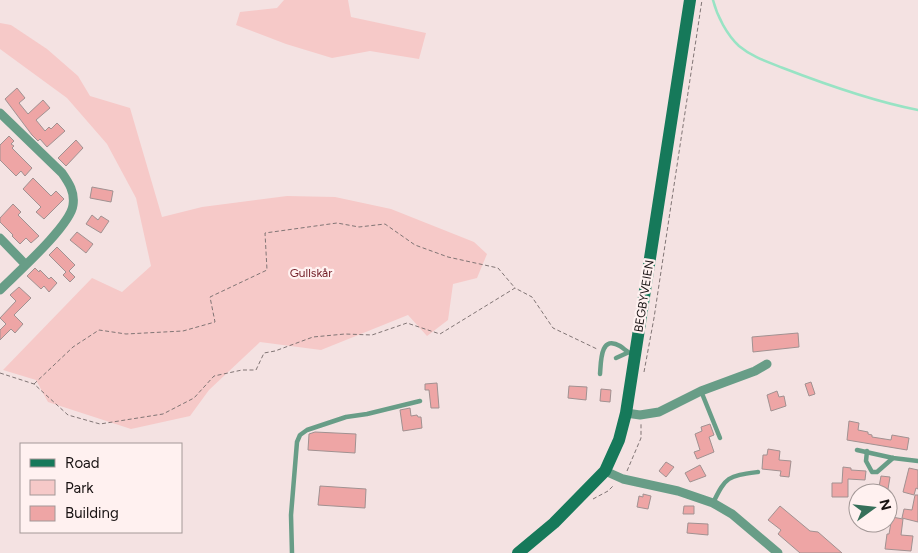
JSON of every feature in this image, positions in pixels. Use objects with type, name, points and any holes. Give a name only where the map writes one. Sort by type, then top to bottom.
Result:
[{"type":"main road","name":"BEGBYVEIEN","points":[[518,553],[554,523],[605,471],[620,440],[626,413],[631,354],[690,0]]},
{"type":"street","points":[[0,113],[62,173],[73,190],[73,207],[65,222],[0,290]]},
{"type":"street","points":[[0,238],[25,264]]},
{"type":"street","points":[[626,413],[640,415],[660,412],[701,391],[755,371],[767,364]]},
{"type":"street","points":[[605,471],[622,479],[678,491],[714,503],[732,514],[778,553]]},
{"type":"lane","points":[[600,374],[602,352],[606,345],[612,343],[620,345],[631,354]]},
{"type":"lane","points":[[616,358],[631,354]]},
{"type":"lane","points":[[701,391],[720,438]]},
{"type":"lane","points":[[292,553],[291,515],[297,442],[300,435],[307,430],[346,417],[367,414],[420,400]]},
{"type":"lane","points":[[857,450],[918,461]]},
{"type":"lane","points":[[867,452],[866,461],[872,472],[877,472],[893,458]]},
{"type":"lane","points":[[714,503],[720,489],[730,477],[758,472]]},
{"type":"path","points":[[644,373],[702,0]]},
{"type":"path","points":[[34,384],[72,347],[99,330],[126,334],[183,331],[215,322],[210,297],[267,270],[265,233],[337,223],[359,227],[385,224],[414,245],[448,257],[498,268],[515,288],[532,296],[553,328],[602,352]]},
{"type":"path","points":[[0,373],[34,384],[68,415],[100,424],[163,414],[194,398],[214,376],[242,370],[256,370],[264,353],[275,351],[313,337],[345,334],[372,335],[408,323],[440,334],[515,288]]},
{"type":"path","points":[[622,479],[641,438],[640,415]]},
{"type":"green space","points":[[284,0],[348,0],[351,17],[426,33],[419,59],[370,51],[332,58],[286,44],[236,25],[240,12],[277,8]]},
{"type":"green space","name":"Gullskår","points":[[0,23],[11,25],[47,49],[78,76],[90,96],[130,108],[162,217],[202,207],[287,196],[335,197],[391,209],[474,242],[487,254],[477,278],[453,284],[448,320],[427,336],[408,315],[321,350],[260,342],[209,390],[190,416],[131,429],[48,402],[36,380],[3,370],[92,278],[122,292],[151,266],[136,198],[107,144],[67,98],[0,49]]},
{"type":"building","points":[[17,88],[25,98],[19,103],[28,114],[43,100],[50,108],[36,120],[45,131],[49,127],[51,129],[57,123],[65,131],[47,147],[40,139],[38,141],[32,135],[5,99]]},
{"type":"building","points":[[9,136],[14,141],[11,144],[14,146],[12,148],[32,168],[25,176],[21,171],[16,176],[0,160],[0,145]]},
{"type":"building","points":[[76,140],[83,148],[66,166],[58,158]]},
{"type":"building","points":[[33,178],[51,196],[56,191],[64,199],[44,219],[36,212],[41,207],[23,189]]},
{"type":"building","points":[[92,187],[113,191],[111,202],[90,198]]},
{"type":"building","points":[[13,204],[21,212],[18,215],[39,236],[31,243],[26,238],[20,244],[0,222],[0,218]]},
{"type":"building","points":[[92,215],[98,220],[101,216],[109,221],[101,233],[86,224]]},
{"type":"building","points":[[77,232],[93,244],[86,253],[70,240]]},
{"type":"building","points":[[57,247],[75,265],[69,271],[75,277],[70,282],[63,275],[66,272],[49,255]]},
{"type":"building","points":[[35,268],[39,272],[40,270],[49,279],[51,277],[57,283],[49,292],[44,286],[41,289],[27,276]]},
{"type":"building","points":[[19,287],[31,298],[14,315],[23,324],[15,333],[11,329],[0,340],[0,330],[6,324],[0,318],[16,301],[10,295]]},
{"type":"building","points":[[798,333],[799,347],[753,352],[752,337]]},
{"type":"building","points":[[811,382],[815,394],[809,396],[805,384]]},
{"type":"building","points":[[437,383],[439,408],[431,408],[429,390],[425,390],[425,384]]},
{"type":"building","points":[[569,386],[587,387],[586,400],[568,398]]},
{"type":"building","points":[[601,389],[611,390],[610,402],[600,401]]},
{"type":"building","points":[[777,391],[779,397],[784,396],[786,406],[771,411],[767,395]]},
{"type":"building","points":[[410,408],[411,416],[417,415],[421,417],[422,428],[403,431],[400,410]]},
{"type":"building","points":[[849,421],[859,423],[858,430],[868,432],[872,437],[891,440],[892,435],[909,438],[907,450],[847,440]]},
{"type":"building","points":[[710,424],[714,435],[709,437],[714,452],[697,459],[694,452],[700,450],[695,434],[702,431],[701,427]]},
{"type":"building","points":[[315,432],[356,434],[355,453],[308,450],[309,434]]},
{"type":"building","points":[[768,449],[780,451],[779,460],[791,461],[789,477],[780,476],[781,471],[762,469],[763,455],[767,455]]},
{"type":"building","points":[[666,462],[674,467],[666,477],[659,471]]},
{"type":"building","points":[[700,465],[706,476],[690,482],[685,473]]},
{"type":"building","points":[[843,467],[851,468],[851,470],[866,471],[865,480],[848,479],[848,497],[832,497],[832,483],[842,483]]},
{"type":"building","points":[[909,468],[918,470],[918,489],[916,488],[914,495],[903,492]]},
{"type":"building","points":[[881,476],[890,477],[889,483],[880,483]]},
{"type":"building","points":[[320,486],[366,489],[365,508],[318,505]]},
{"type":"building","points":[[643,494],[651,496],[648,509],[637,507],[639,496],[643,497]]},
{"type":"building","points":[[915,495],[918,495],[918,522],[902,518],[904,509],[912,510]]},
{"type":"building","points":[[684,506],[694,506],[694,514],[683,514]]},
{"type":"building","points":[[780,506],[810,531],[818,532],[842,553],[800,553],[778,534],[781,530],[768,520]]},
{"type":"building","points":[[898,518],[903,519],[901,535],[913,536],[911,551],[885,549],[887,534],[898,533]]},
{"type":"building","points":[[688,523],[708,524],[708,535],[687,533]]},
{"type":"waterway","points":[[713,0],[720,19],[730,36],[739,46],[755,56],[850,92],[918,110]]}]
